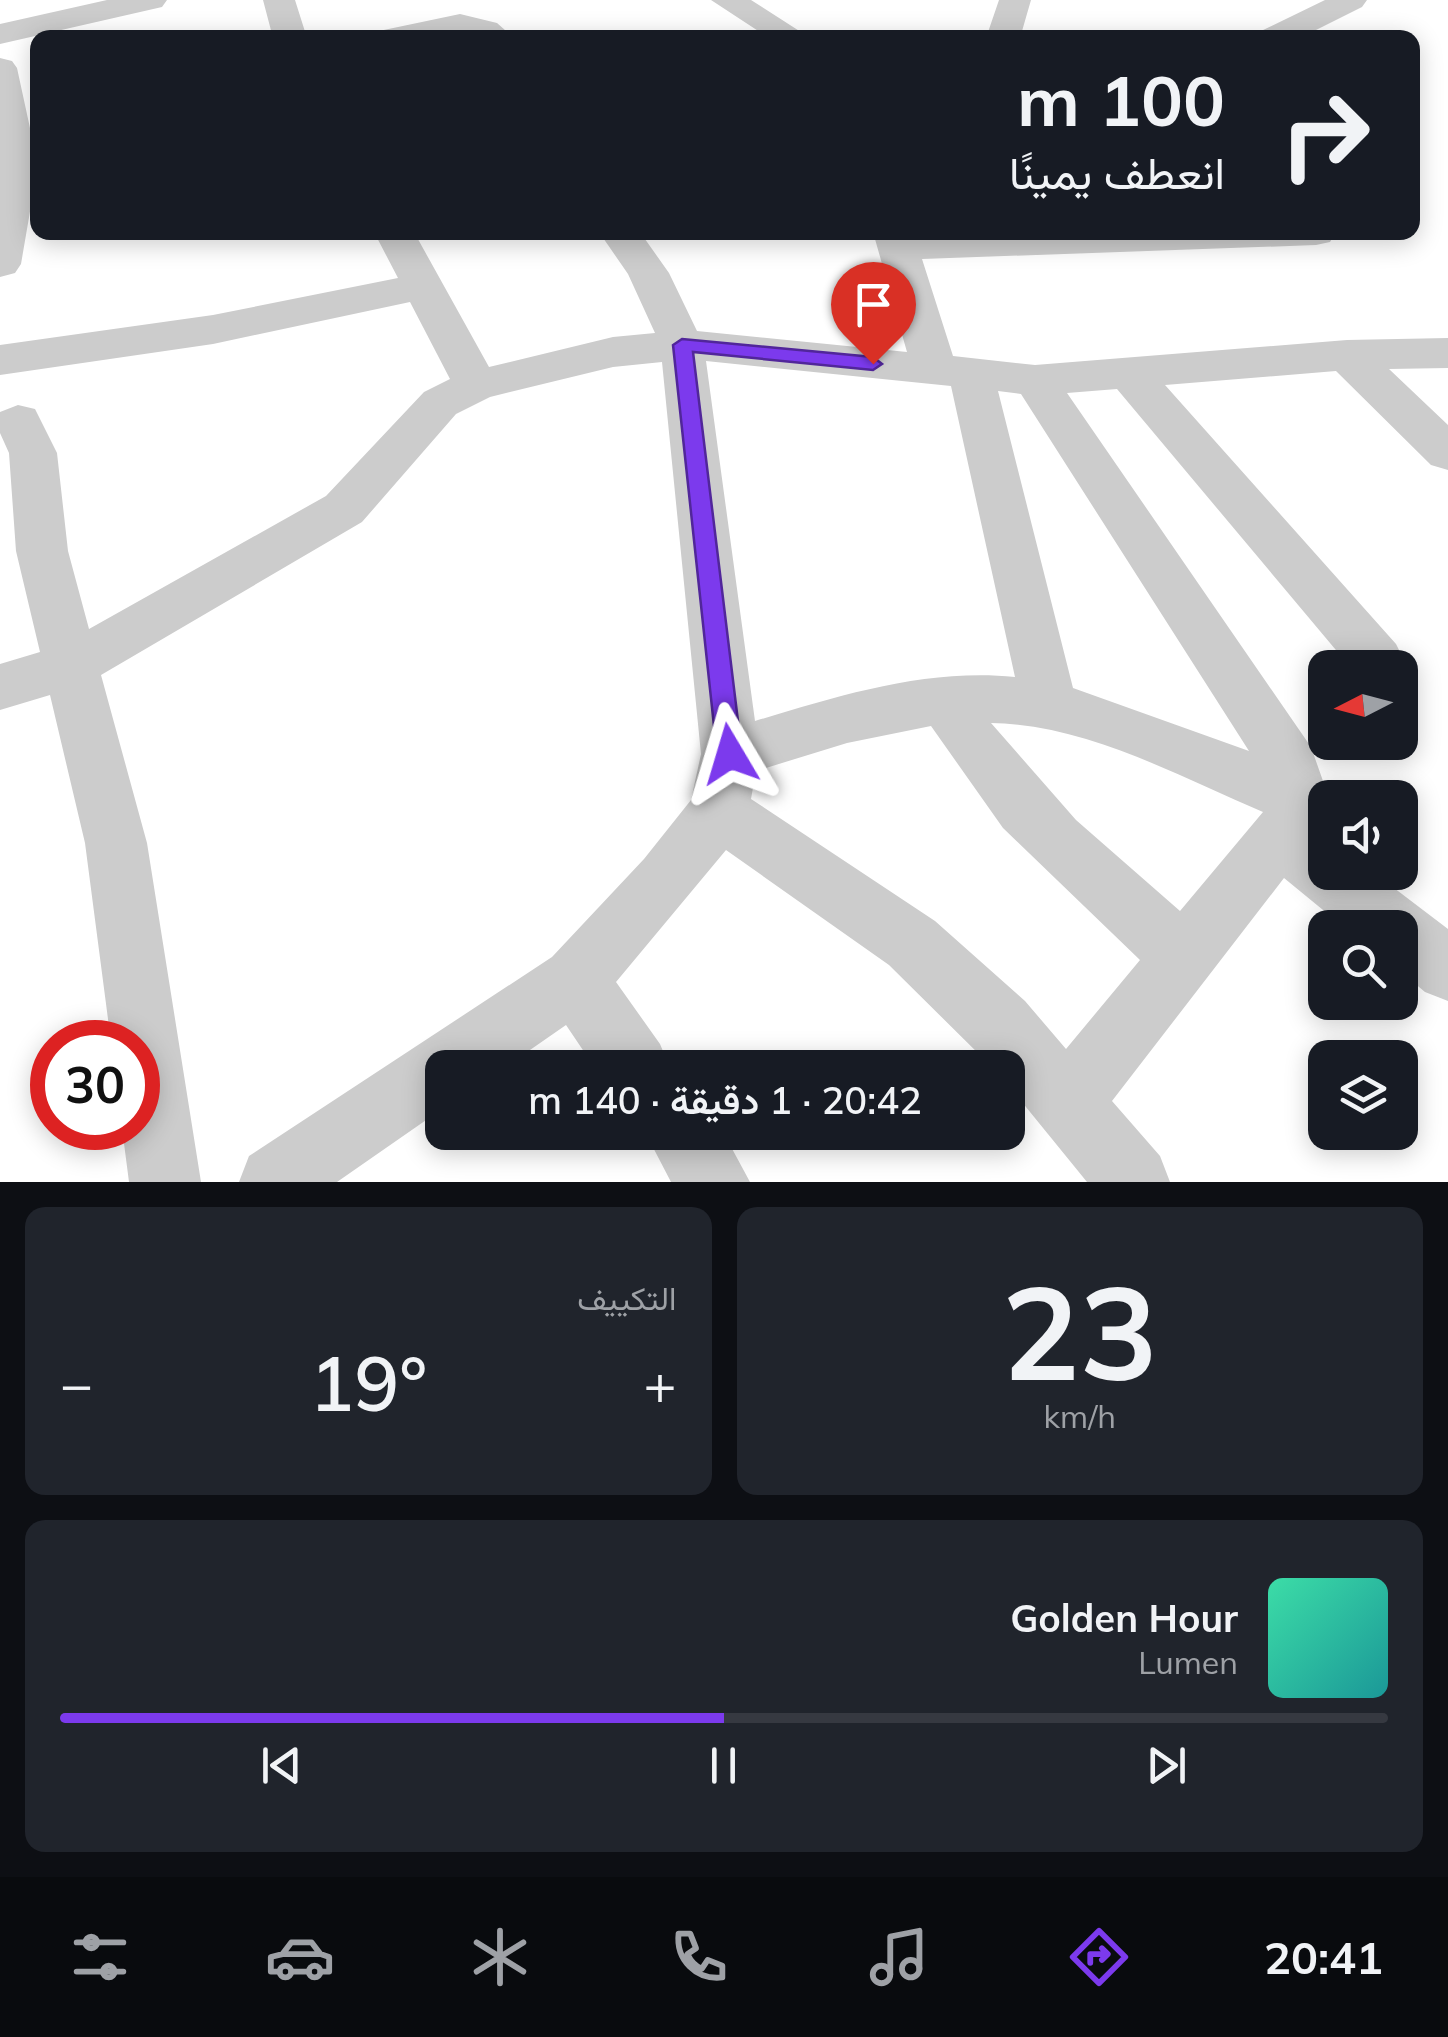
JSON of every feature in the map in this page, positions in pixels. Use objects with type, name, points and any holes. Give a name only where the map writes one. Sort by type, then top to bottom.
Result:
[{"type":"street","points":[[8,22],[115,23],[150,0]]},
{"type":"street","points":[[278,0],[287,30]]},
{"type":"street","points":[[728,0],[780,30]]},
{"type":"street","points":[[1005,30],[1016,0]]},
{"type":"street","points":[[1289,30],[1351,0]]},
{"type":"street","points":[[434,30],[476,22],[486,30]]},
{"type":"street","points":[[0,68],[12,220],[0,264]]},
{"type":"street","points":[[398,240],[476,385]]},
{"type":"street","points":[[625,240],[648,273],[682,345],[724,783],[912,943],[1001,1026],[1134,1182]]},
{"type":"street","points":[[895,240],[953,374],[1048,706]]},
{"type":"street","points":[[0,360],[112,347],[294,317],[424,286]]},
{"type":"street","points":[[0,687],[68,667],[344,509],[440,403],[476,385],[613,352],[682,345],[1035,380],[1347,355],[1448,353]]},
{"type":"street","points":[[1347,355],[1448,453]]},
{"type":"street","points":[[1130,374],[1368,650]]},
{"type":"street","points":[[1035,380],[1290,764],[1289,819],[1068,1102]]},
{"type":"street","points":[[18,421],[32,453],[42,551],[68,667],[116,843],[164,1182]]},
{"type":"street","points":[[470,1050],[575,980],[666,880],[724,783],[844,719],[989,700],[1048,706],[1132,731],[1289,819],[1379,910]]},
{"type":"street","points":[[948,704],[972,747],[1029,815],[1083,869],[1184,956]]},
{"type":"street","points":[[1418,945],[1448,969]]},
{"type":"street","points":[[575,980],[624,1050]]},
{"type":"street","points":[[275,1182],[425,1080]]},
{"type":"street","points":[[692,1150],[714,1182]]},
{"type":"route","points":[[730,754],[682,345],[873,364]]}]
